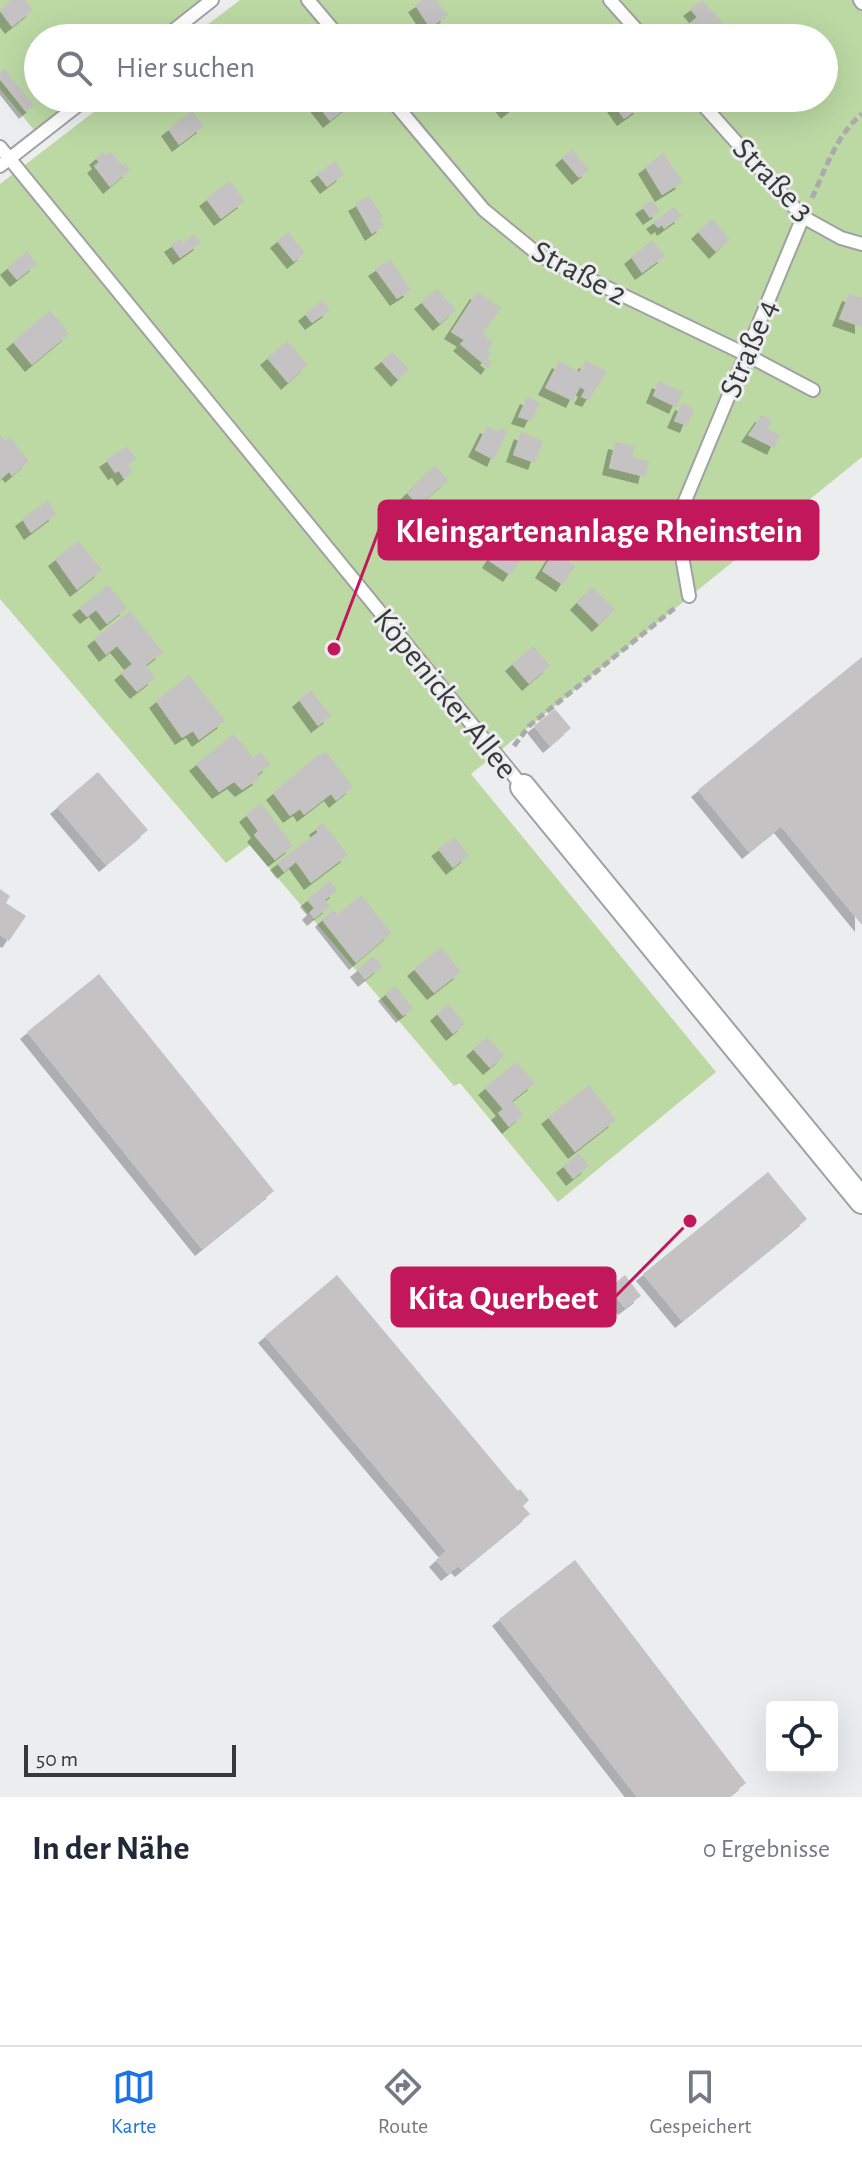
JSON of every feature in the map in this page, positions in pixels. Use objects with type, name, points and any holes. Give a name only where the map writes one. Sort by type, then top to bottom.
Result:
[{"type":"street","name":"Köpenicker Allee","points":[[523,787],[862,1201]]},
{"type":"lane","points":[[182,24],[212,0]]},
{"type":"lane","points":[[308,0],[328,24]]},
{"type":"lane","points":[[610,0],[631,24]]},
{"type":"lane","points":[[5,163],[69,112]]},
{"type":"lane","name":"Straße 2","points":[[402,112],[484,210],[539,255],[813,390]]},
{"type":"lane","name":"Straße 3","points":[[709,112],[803,217],[841,238],[862,244]]},
{"type":"lane","name":"Köpenicker Allee","points":[[0,147],[5,163],[523,787]]},
{"type":"lane","name":"Straße 4","points":[[689,596],[677,528],[682,508],[803,217]]},
{"type":"path","points":[[803,217],[830,157],[852,122],[862,114]]},
{"type":"path","points":[[502,763],[529,726],[689,596]]},
{"type":"green space","points":[[0,0],[203,0],[172,24],[24,24],[24,112],[60,112],[35,131],[0,89]]},
{"type":"green space","points":[[240,0],[862,0],[862,457],[471,774],[716,1072],[558,1202],[460,1083],[454,1086],[250,845],[226,863],[0,599],[0,184],[94,112],[838,112],[838,24],[208,24]]},
{"type":"building","points":[[11,0],[25,0],[33,10],[12,27],[0,11]]},
{"type":"building","points":[[423,0],[436,0],[448,15],[436,24],[427,24],[415,5]]},
{"type":"building","points":[[702,0],[723,23],[689,24],[697,17],[690,9]]},
{"type":"building","points":[[4,69],[24,93],[24,109],[0,79]]},
{"type":"building","points":[[191,112],[204,126],[179,145],[168,129]]},
{"type":"building","points":[[323,112],[341,112],[330,121]]},
{"type":"building","points":[[619,112],[634,112],[624,119]]},
{"type":"building","points":[[572,149],[589,170],[579,178],[562,158]]},
{"type":"building","points":[[103,152],[106,155],[111,152],[130,170],[110,187],[94,166],[99,162],[96,158]]},
{"type":"building","points":[[663,153],[683,182],[662,195],[645,167]]},
{"type":"building","points":[[335,161],[344,174],[327,187],[317,174]]},
{"type":"building","points":[[230,181],[245,201],[221,219],[206,199]]},
{"type":"building","points":[[369,196],[383,216],[379,219],[384,225],[372,234],[355,204]]},
{"type":"building","points":[[652,200],[660,211],[650,218],[642,207]]},
{"type":"building","points":[[674,207],[682,216],[664,229],[662,225],[658,228],[653,222]]},
{"type":"building","points":[[712,219],[730,239],[716,252],[698,232]]},
{"type":"building","points":[[288,232],[305,253],[294,262],[277,241]]},
{"type":"building","points":[[194,234],[201,243],[180,258],[171,245],[180,239],[183,243]]},
{"type":"building","points":[[652,240],[665,256],[642,273],[631,257]]},
{"type":"building","points":[[27,251],[37,264],[17,280],[7,268]]},
{"type":"building","points":[[390,259],[411,290],[397,299],[375,269]]},
{"type":"building","points":[[437,289],[456,310],[440,324],[421,302]]},
{"type":"building","points":[[477,292],[501,308],[483,333],[493,343],[488,350],[491,353],[487,358],[492,362],[488,368],[460,344],[464,340],[451,332]]},
{"type":"building","points":[[849,294],[862,298],[862,327],[839,319]]},
{"type":"building","points":[[322,300],[330,310],[312,323],[305,314]]},
{"type":"building","points":[[50,310],[69,334],[32,365],[13,342]]},
{"type":"building","points":[[287,341],[308,365],[288,383],[267,358]]},
{"type":"building","points":[[392,352],[409,369],[398,380],[381,361]]},
{"type":"building","points":[[559,361],[579,372],[586,361],[607,371],[589,400],[581,397],[585,390],[580,387],[573,401],[545,388]]},
{"type":"building","points":[[659,381],[683,392],[676,407],[653,396]]},
{"type":"building","points":[[527,397],[540,403],[531,421],[518,417]]},
{"type":"building","points":[[682,403],[694,409],[687,426],[674,421]]},
{"type":"building","points":[[762,415],[772,420],[768,429],[780,435],[774,448],[748,435]]},
{"type":"building","points":[[487,426],[498,432],[501,428],[507,431],[494,460],[475,450]]},
{"type":"building","points":[[521,432],[543,441],[535,463],[513,455]]},
{"type":"building","points":[[0,435],[5,441],[10,437],[29,461],[12,476],[9,472],[0,480]]},
{"type":"building","points":[[615,442],[635,446],[632,457],[649,461],[645,477],[609,468]]},
{"type":"building","points":[[127,446],[136,459],[128,465],[132,472],[124,479],[119,471],[115,473],[106,460]]},
{"type":"building","points":[[435,465],[448,480],[419,506],[407,493]]},
{"type":"building","points":[[48,500],[56,514],[31,533],[22,519]]},
{"type":"building","points":[[78,541],[102,570],[77,590],[55,559]]},
{"type":"building","points":[[500,544],[521,559],[510,575],[489,561]]},
{"type":"building","points":[[554,552],[575,566],[563,585],[542,571]]},
{"type":"building","points":[[108,585],[127,608],[107,624],[96,610],[87,617],[79,608]]},
{"type":"building","points":[[592,587],[615,609],[599,625],[577,603]]},
{"type":"building","points":[[130,611],[163,652],[146,665],[155,678],[137,692],[121,673],[132,664],[117,646],[106,655],[94,639]]},
{"type":"building","points":[[533,646],[550,666],[529,684],[512,664]]},
{"type":"building","points":[[862,657],[862,925],[781,826],[749,852],[698,790]]},
{"type":"building","points":[[189,675],[225,721],[199,740],[193,731],[182,738],[156,701]]},
{"type":"building","points":[[311,690],[331,716],[318,726],[299,700]]},
{"type":"building","points":[[555,709],[571,728],[550,746],[534,726]]},
{"type":"building","points":[[234,734],[253,758],[261,752],[270,765],[257,775],[260,778],[242,790],[234,782],[219,792],[196,764]]},
{"type":"building","points":[[326,752],[353,787],[336,801],[331,794],[304,815],[300,809],[290,816],[273,793]]},
{"type":"building","points":[[98,772],[148,830],[106,865],[57,807]]},
{"type":"building","points":[[261,803],[293,846],[275,860],[254,835],[258,831],[246,815]]},
{"type":"building","points":[[323,823],[348,855],[311,883],[296,862],[284,872],[277,863],[318,832],[316,828]]},
{"type":"building","points":[[455,837],[469,855],[453,868],[438,849]]},
{"type":"building","points":[[330,881],[337,891],[325,900],[330,906],[314,919],[309,913],[314,908],[307,900]]},
{"type":"building","points":[[0,889],[10,896],[6,903],[26,916],[9,941],[0,935]]},
{"type":"building","points":[[361,895],[391,933],[356,963],[322,920],[333,910],[337,915]]},
{"type":"building","points":[[441,947],[461,972],[434,993],[414,969]]},
{"type":"building","points":[[374,956],[382,966],[365,980],[357,970]]},
{"type":"building","points":[[99,974],[274,1191],[202,1249],[27,1032]]},
{"type":"building","points":[[395,986],[413,1008],[403,1016],[385,994]]},
{"type":"building","points":[[448,1004],[465,1024],[453,1034],[437,1014]]},
{"type":"building","points":[[487,1037],[504,1056],[490,1068],[473,1049]]},
{"type":"building","points":[[516,1062],[535,1083],[512,1101],[523,1115],[509,1127],[498,1113],[503,1109],[485,1088]]},
{"type":"building","points":[[589,1085],[616,1120],[575,1152],[548,1117]]},
{"type":"building","points":[[579,1153],[589,1166],[573,1179],[563,1166]]},
{"type":"building","points":[[768,1172],[807,1219],[682,1321],[643,1274]]},
{"type":"building","points":[[337,1275],[518,1491],[520,1489],[529,1500],[523,1506],[530,1514],[462,1570],[458,1566],[448,1574],[436,1560],[446,1551],[265,1336]]},
{"type":"building","points":[[625,1275],[641,1296],[625,1308],[609,1288]]},
{"type":"building","points":[[575,1560],[746,1783],[729,1797],[637,1797],[499,1619]]},
{"type":"place","name":"Kleingartenanlage Rheinstein","points":[[334,649]]},
{"type":"place","name":"Kita Querbeet","points":[[690,1221]]}]
